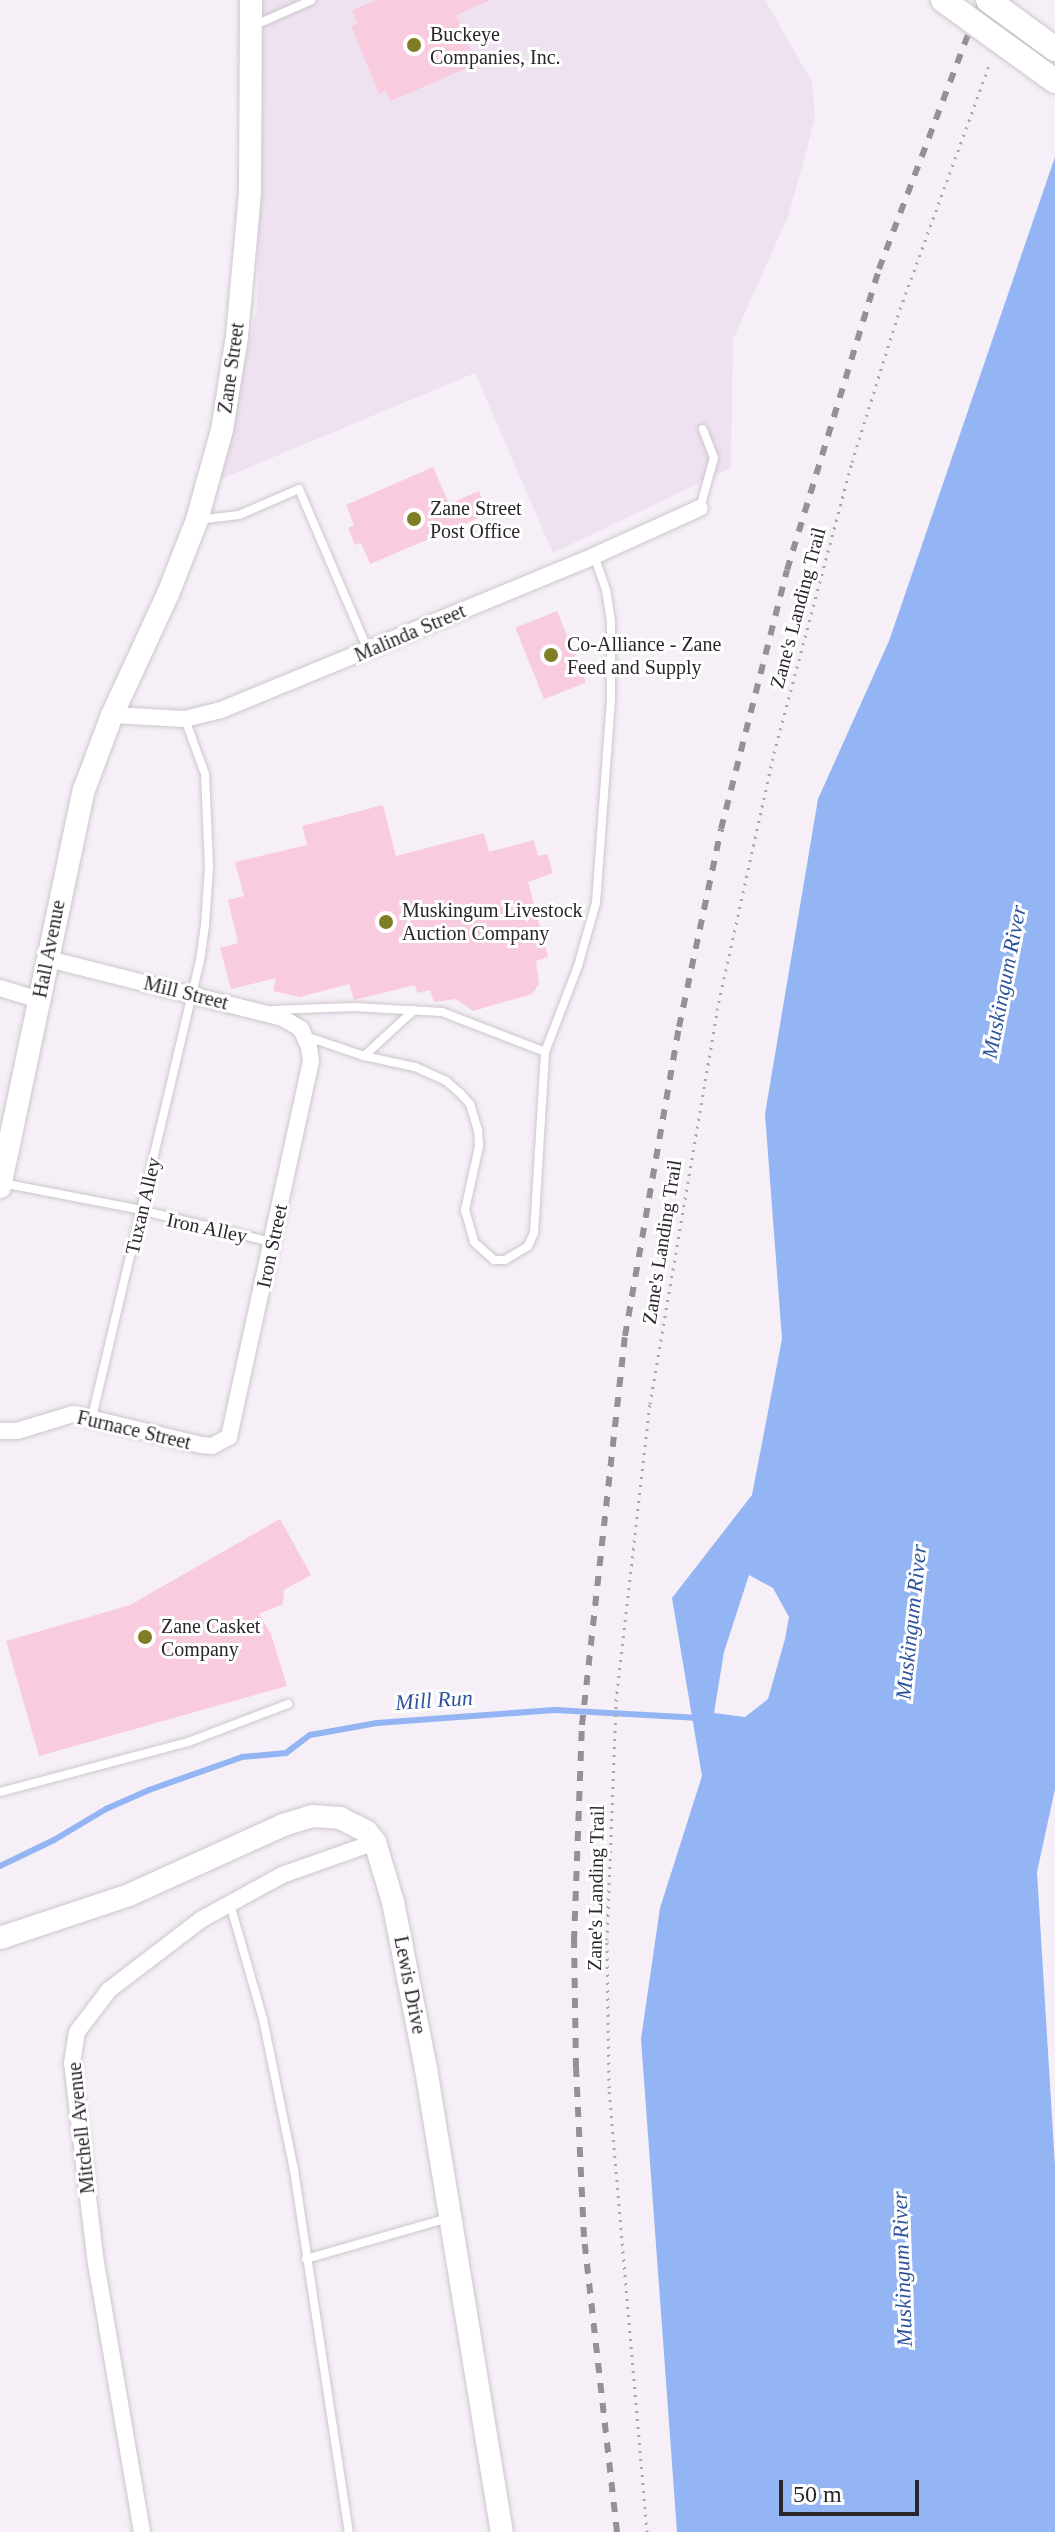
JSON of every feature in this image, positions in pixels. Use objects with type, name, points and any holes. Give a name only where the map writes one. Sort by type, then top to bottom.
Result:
[{"type":"main road","name":"Zane Street","points":[[112,715],[168,594],[197,520],[222,430],[237,336],[250,192],[251,0]]},
{"type":"main road","points":[[943,0],[1055,81]]},
{"type":"main road","points":[[988,0],[1055,49]]},
{"type":"main road","name":"Hall Avenue","points":[[0,1185],[84,790],[112,715]]},
{"type":"main road","points":[[0,1938],[129,1895],[283,1825],[313,1816],[355,1822],[375,1842]]},
{"type":"main road","name":"Lewis Drive","points":[[375,1842],[393,1902],[452,2216],[502,2532]]},
{"type":"street","name":"Malinda Street","points":[[112,715],[185,719],[249,699],[594,556],[700,508]]},
{"type":"street","name":"Mill Street","points":[[48,959],[260,1011],[295,1024],[307,1041]]},
{"type":"street","points":[[0,988],[39,1000]]},
{"type":"street","name":"Iron Street","points":[[223,1442],[234,1430],[304,1096],[311,1061],[307,1041]]},
{"type":"street","name":"Furnace Street","points":[[0,1431],[17,1431],[73,1414],[201,1445],[223,1442]]},
{"type":"street","name":"Mitchell Avenue","points":[[142,2532],[96,2264],[74,2085],[74,2045],[84,2018],[109,1990],[139,1965],[230,1903],[298,1869],[375,1842]]},
{"type":"lane","points":[[252,26],[312,0]]},
{"type":"lane","points":[[700,508],[714,458],[703,429]]},
{"type":"lane","points":[[197,520],[239,515],[299,489],[368,650]]},
{"type":"lane","points":[[307,1041],[431,1073],[446,1081],[470,1104],[476,1118],[479,1146],[465,1210],[468,1227],[483,1253],[505,1260],[528,1246],[534,1233],[545,1052],[578,966],[596,903],[611,700],[611,621],[606,590],[594,556]]},
{"type":"lane","name":"Tuxan Alley","points":[[92,1417],[202,949],[209,866],[205,774],[185,719]]},
{"type":"lane","points":[[260,1011],[354,1007],[442,1012],[545,1052]]},
{"type":"lane","points":[[364,1056],[414,1010]]},
{"type":"lane","name":"Iron Alley","points":[[0,1185],[142,1212],[272,1242]]},
{"type":"lane","points":[[0,1792],[188,1742],[288,1704]]},
{"type":"lane","points":[[230,1903],[263,2019],[294,2170],[349,2532]]},
{"type":"lane","points":[[306,2259],[452,2216]]},
{"type":"path","name":"Zane's Landing Trail","points":[[647,2532],[609,2088],[607,1940],[616,1701],[653,1388],[684,1190],[746,874],[774,753],[852,462],[909,281],[993,58]]},
{"type":"shaded area","points":[[263,0],[765,0],[812,82],[815,119],[788,217],[733,339],[731,468],[553,553],[475,373],[219,480],[257,307]]},
{"type":"water","name":"Muskingum River","points":[[1055,157],[1055,1789],[1037,1872],[1055,2166],[1055,2532],[677,2532],[641,2039],[660,1908],[702,1776],[672,1598],[752,1495],[782,1339],[765,1114],[818,799],[889,641]],"holes":[[[749,1575],[773,1588],[789,1617],[768,1699],[745,1717],[714,1713],[724,1652]]]},
{"type":"building","name":"Buckeye Companies, Inc.","points":[[377,0],[491,0],[456,15],[477,64],[390,101],[386,91],[379,94],[351,26],[358,23],[352,10]]},
{"type":"building","name":"Zane Street Post Office","points":[[433,467],[449,504],[479,491],[488,514],[370,564],[361,543],[355,545],[348,528],[354,525],[346,505]]},
{"type":"building","name":"Co-Alliance - Zane Feed and Supply","points":[[557,611],[586,682],[544,699],[515,628]]},
{"type":"building","name":"Muskingum Livestock Auction Company","points":[[383,805],[396,856],[484,833],[489,852],[534,840],[538,856],[547,854],[553,873],[528,882],[548,957],[536,961],[539,984],[532,994],[473,1011],[456,999],[434,1002],[430,990],[417,993],[415,985],[354,1000],[349,984],[300,997],[273,991],[276,978],[231,989],[220,948],[238,943],[228,900],[244,896],[235,862],[307,845],[302,826]]},
{"type":"building","name":"Zane Casket Company","points":[[280,1519],[311,1575],[284,1590],[283,1604],[259,1614],[271,1634],[287,1686],[39,1756],[6,1641],[130,1605]]},
{"type":"waterway","name":"Mill Run","points":[[0,1866],[54,1840],[106,1809],[149,1790],[242,1757],[286,1753],[310,1735],[377,1723],[555,1710],[700,1718]]},
{"type":"railway","points":[[617,2532],[584,2237],[574,1941],[582,1725],[625,1336],[679,1027],[721,829],[787,570],[879,269],[981,0]]},
{"type":"place","name":"Buckeye Companies, Inc.","points":[[414,45]]},
{"type":"place","name":"Zane Street Post Office","points":[[414,519]]},
{"type":"place","name":"Co-Alliance - Zane Feed and Supply","points":[[551,655]]},
{"type":"place","name":"Muskingum Livestock Auction Company","points":[[386,922]]},
{"type":"place","name":"Zane Casket Company","points":[[145,1637]]}]
